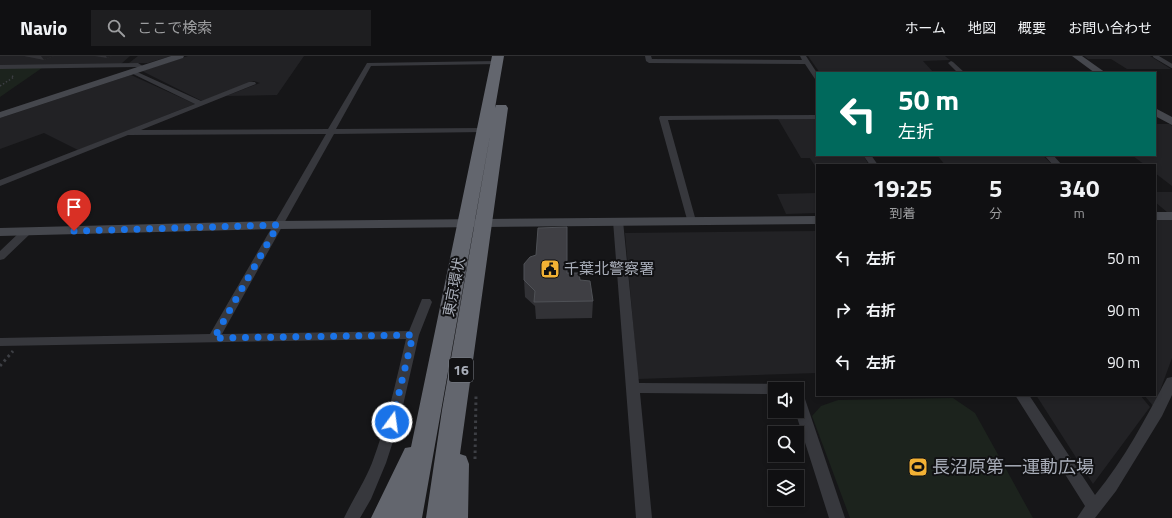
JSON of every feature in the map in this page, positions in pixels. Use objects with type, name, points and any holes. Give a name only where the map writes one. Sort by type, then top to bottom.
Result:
[{"type":"highway","name":"東京環状","points":[[439,518],[454,410],[484,130],[501,58]]},
{"type":"highway","name":"東京環状","points":[[410,518],[430,414],[475,222],[501,58]]},
{"type":"highway","points":[[454,410],[457,473],[455,518]]},
{"type":"highway","points":[[384,518],[413,461],[430,414]]},
{"type":"street","points":[[122,66],[134,56]]},
{"type":"street","points":[[0,116],[180,56]]},
{"type":"street","points":[[648,56],[649,61],[805,59],[816,76]]},
{"type":"street","points":[[1076,56],[1099,72]]},
{"type":"street","points":[[214,338],[368,64],[501,58]]},
{"type":"street","points":[[951,63],[961,72]]},
{"type":"street","points":[[0,67],[138,65],[142,68]]},
{"type":"street","points":[[132,72],[200,104]]},
{"type":"street","points":[[0,183],[252,84]]},
{"type":"street","points":[[1156,112],[1172,122]]},
{"type":"street","points":[[691,221],[663,118],[816,117]]},
{"type":"street","points":[[126,133],[484,130]]},
{"type":"street","points":[[1049,156],[1057,164]]},
{"type":"street","points":[[1156,216],[1172,216]]},
{"type":"street","points":[[0,232],[475,222],[816,220]]},
{"type":"street","points":[[618,221],[644,518]]},
{"type":"street","points":[[0,257],[26,232]]},
{"type":"street","points":[[352,518],[366,494],[381,457],[392,422],[413,335],[426,302]]},
{"type":"street","points":[[0,342],[413,335]]},
{"type":"street","points":[[1085,518],[1111,486],[1158,412],[1172,382]]},
{"type":"street","points":[[633,388],[768,389]]},
{"type":"street","points":[[1023,396],[1094,506]]},
{"type":"street","points":[[804,418],[836,518]]},
{"type":"lane","points":[[1156,56],[1172,66]]},
{"type":"path","points":[[0,86],[14,77],[10,75]]},
{"type":"path","points":[[0,366],[21,342]]},
{"type":"path","points":[[474,466],[476,388]]},
{"type":"shaded area","points":[[0,56],[130,56],[121,64],[0,66]]},
{"type":"shaded area","points":[[138,56],[171,56],[148,63],[129,63]]},
{"type":"shaded area","points":[[188,56],[304,56],[277,95],[226,96],[260,83],[254,81],[202,101],[142,71]]},
{"type":"shaded area","points":[[808,56],[945,56],[950,60],[923,61],[933,72],[819,72]]},
{"type":"shaded area","points":[[1084,56],[1150,56],[1171,69],[1127,69],[1111,59],[1088,59]]},
{"type":"shaded area","points":[[0,68],[42,68],[0,97]]},
{"type":"shaded area","points":[[131,75],[195,104],[78,150],[44,133],[0,149],[0,118]]},
{"type":"shaded area","points":[[778,119],[816,119],[816,156],[864,156],[868,164],[816,164],[816,167],[810,158],[801,158]]},
{"type":"shaded area","points":[[1156,124],[1170,124],[1172,126],[1172,186],[1156,174],[1156,164],[1144,164],[1133,156],[1156,156]]},
{"type":"shaded area","points":[[938,156],[1043,156],[1052,164],[944,164]]},
{"type":"shaded area","points":[[1156,192],[1172,192],[1172,212],[1167,212],[1156,203]]},
{"type":"shaded area","points":[[816,193],[816,213],[786,214],[777,194]]},
{"type":"shaded area","points":[[1156,220],[1172,220],[1172,358],[1154,407],[1145,396],[1156,396]]},
{"type":"shaded area","points":[[816,231],[816,373],[638,379],[625,233]]},
{"type":"shaded area","points":[[1037,396],[1141,396],[1150,407],[1093,484]]},
{"type":"shaded area","name":"長沼原第一運動広場","points":[[953,398],[975,413],[1033,518],[850,518],[812,416],[821,406],[838,400]]},
{"type":"building","points":[[567,227],[567,273],[579,273],[580,280],[590,281],[593,301],[534,302],[535,291],[524,280],[524,264],[530,257],[536,255],[538,228]]},
{"type":"place","name":"千葉北警察署","points":[[550,269]]},
{"type":"place","name":"長沼原第一運動広場","points":[[918,467]]},
{"type":"route","points":[[74,231],[278,225],[214,338],[413,335],[392,422]]}]
